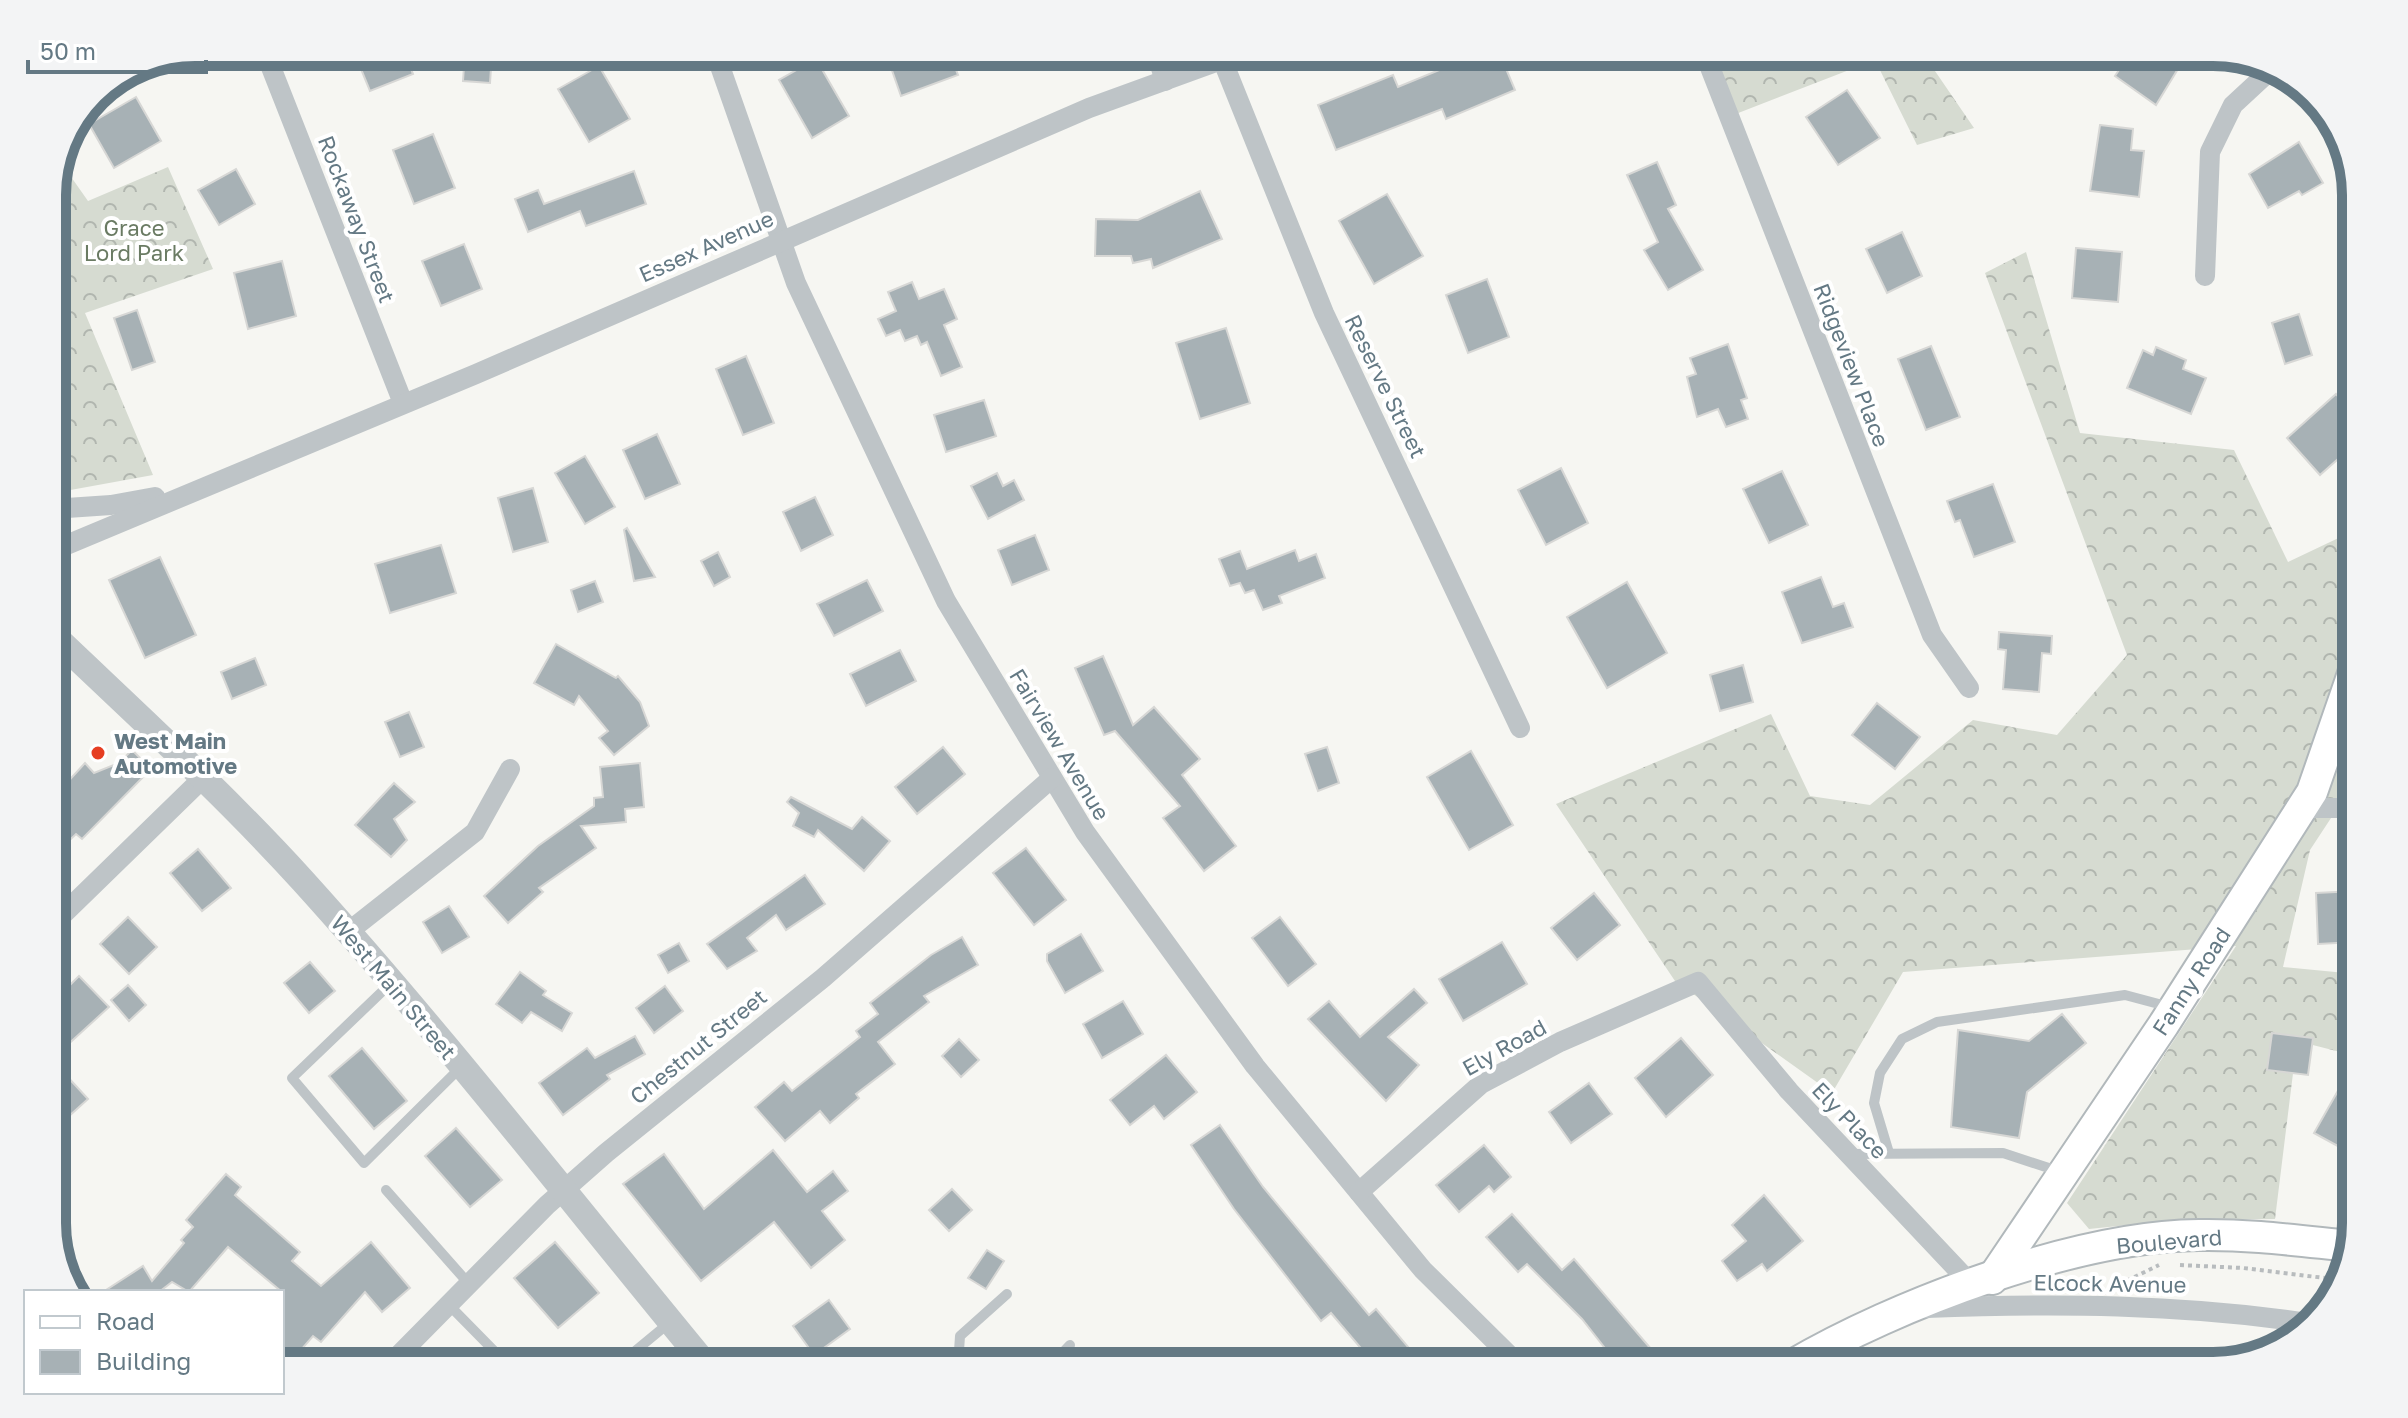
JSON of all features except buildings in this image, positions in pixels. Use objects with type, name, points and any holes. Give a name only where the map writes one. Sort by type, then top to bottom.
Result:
[{"type":"main road","name":"Fanny Road","points":[[1982,1282],[2064,1173],[2312,792],[2342,705]]},
{"type":"main road","name":"Boulevard","points":[[1820,1352],[1910,1309],[2069,1254],[2146,1239],[2210,1235],[2340,1245]]},
{"type":"street","name":"Rockaway Street","points":[[271,66],[403,403]]},
{"type":"street","name":"Fairview Avenue","points":[[720,66],[796,283],[946,601],[1085,832],[1255,1066],[1423,1270],[1506,1352]]},
{"type":"street","points":[[1160,66],[1165,81]]},
{"type":"street","name":"Essex Avenue","points":[[66,545],[1089,108],[1204,66]]},
{"type":"street","name":"Reserve Street","points":[[1225,66],[1324,313],[1520,728]]},
{"type":"street","name":"Ridgeview Place","points":[[1709,66],[1904,568],[1932,635],[1969,688]]},
{"type":"street","points":[[2205,276],[2210,152],[2233,105],[2264,76]]},
{"type":"street","name":"Essex Avenue","points":[[66,508],[111,505],[191,490]]},
{"type":"street","name":"West Main Street","points":[[66,647],[203,778],[348,932],[695,1352]]},
{"type":"street","points":[[348,932],[475,832],[510,769]]},
{"type":"street","points":[[66,911],[203,778]]},
{"type":"street","name":"Chestnut Street","points":[[402,1352],[563,1191],[742,1040],[823,978],[1052,778]]},
{"type":"street","points":[[2302,808],[2342,808]]},
{"type":"street","name":"Ely Road","points":[[1359,1192],[1432,1123],[1481,1084],[1560,1042],[1698,982]]},
{"type":"street","name":"Ely Place","points":[[1698,982],[1789,1091],[1982,1282]]},
{"type":"street","name":"Elcock Avenue","points":[[1910,1309],[2101,1304],[2229,1311],[2296,1321]]},
{"type":"lane","points":[[391,983],[292,1078],[364,1163],[461,1067]]},
{"type":"lane","points":[[1889,1153],[1874,1103],[1880,1073],[1902,1039],[1937,1022],[2125,995],[2174,1008]]},
{"type":"lane","points":[[1850,1154],[2003,1153],[2064,1173]]},
{"type":"lane","points":[[386,1190],[469,1284]]},
{"type":"lane","points":[[959,1352],[960,1336],[1007,1294]]},
{"type":"lane","points":[[449,1305],[495,1352]]},
{"type":"lane","points":[[634,1352],[670,1322]]},
{"type":"lane","points":[[1063,1352],[1070,1345]]},
{"type":"path","points":[[2101,1304],[2103,1292],[2161,1264]]},
{"type":"path","points":[[2175,1265],[2243,1268],[2329,1279]]},
{"type":"green space","points":[[1709,66],[1860,66],[1728,117]]},
{"type":"green space","points":[[1878,66],[1932,66],[1974,128],[1917,145]]},
{"type":"green space","name":"Grace Lord Park","points":[[168,167],[213,269],[85,313],[153,475],[66,491],[68,173],[88,201]]},
{"type":"green space","points":[[2026,252],[2080,433],[2234,450],[2288,562],[2342,536],[2342,801],[2310,850],[2283,967],[2342,973],[2342,1052],[2297,1041],[2275,1219],[2176,1220],[2089,1229],[2067,1203],[2236,946],[1903,972],[1832,1093],[1675,981],[1556,804],[1771,714],[1810,796],[1870,805],[1973,720],[2057,735],[2127,655],[1985,273]]},
{"type":"place","name":"West Main Automotive","points":[[98,753]]}]
